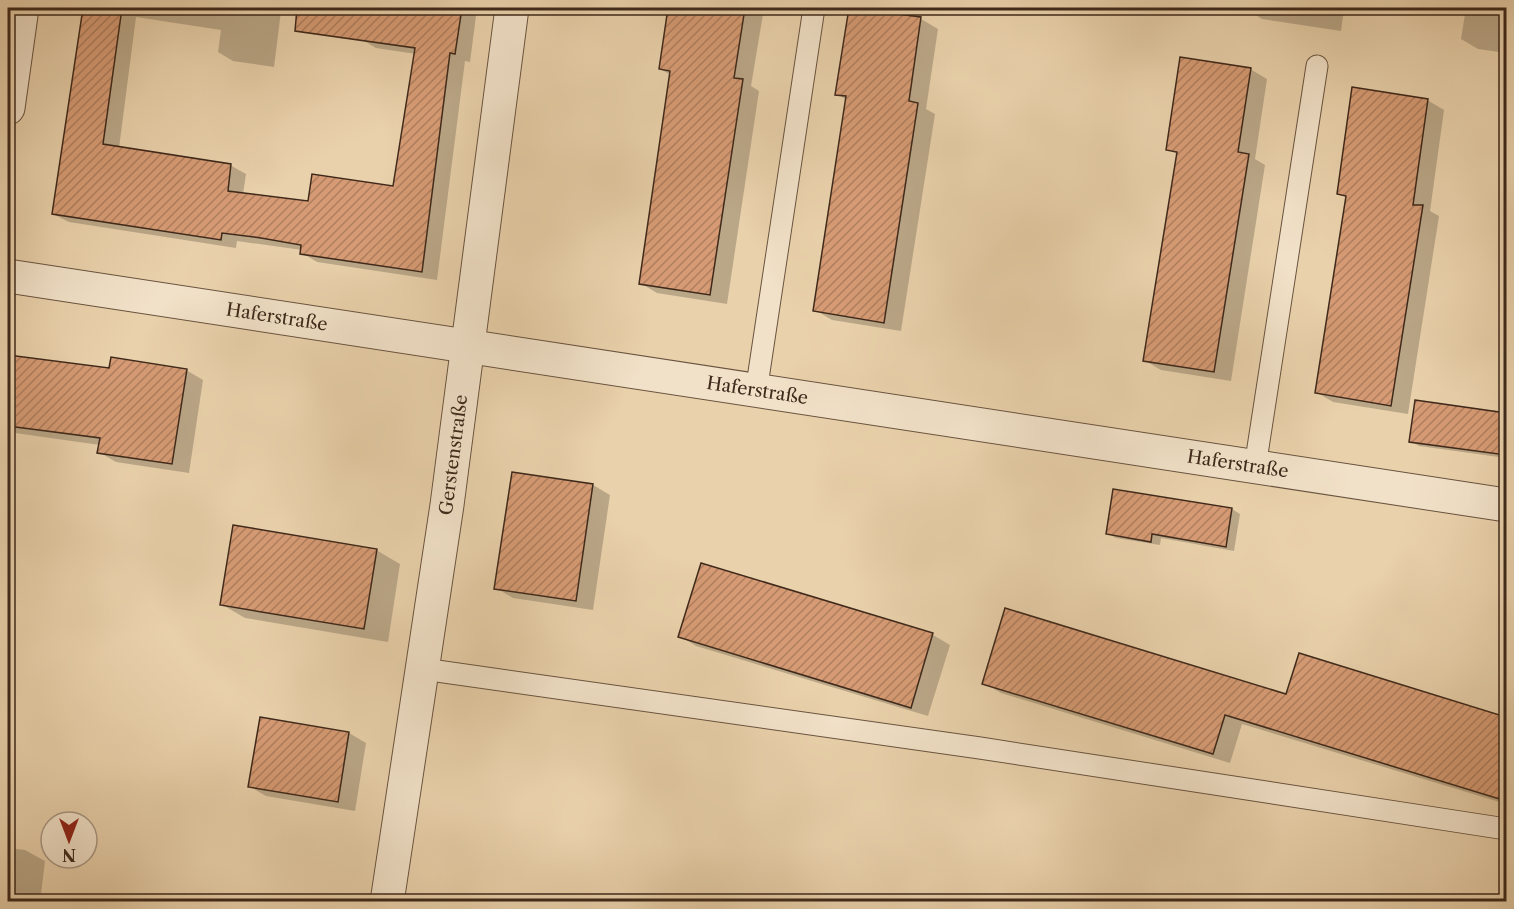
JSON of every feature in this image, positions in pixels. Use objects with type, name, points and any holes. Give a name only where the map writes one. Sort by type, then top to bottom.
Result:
[{"type":"street","points":[[8,108],[22,8]]},
{"type":"street","name":"Gerstenstraße","points":[[387,902],[423,669],[512,8]]},
{"type":"street","name":"Haferstraße","points":[[8,276],[1506,505]]},
{"type":"lane","points":[[756,392],[814,8]]},
{"type":"lane","points":[[1256,467],[1317,66]]},
{"type":"lane","points":[[423,669],[980,748],[1506,829]]},
{"type":"building","points":[[83,8],[122,8],[103,144],[231,164],[228,191],[308,201],[312,174],[393,186],[415,48],[295,31],[297,8],[462,8],[455,54],[450,53],[422,272],[300,254],[301,245],[261,238],[222,233],[221,240],[52,214]]},
{"type":"building","points":[[668,8],[745,8],[734,78],[743,79],[710,295],[639,284],[670,71],[659,69]]},
{"type":"building","points":[[849,8],[921,17],[909,101],[918,103],[884,323],[813,311],[846,96],[835,95]]},
{"type":"building","points":[[1180,57],[1251,68],[1238,152],[1249,154],[1214,372],[1143,361],[1177,152],[1166,150]]},
{"type":"building","points":[[1352,87],[1428,99],[1413,205],[1423,205],[1391,406],[1315,393],[1346,196],[1337,194]]},
{"type":"building","points":[[8,355],[109,368],[111,357],[187,369],[172,464],[97,453],[100,438],[8,426]]},
{"type":"building","points":[[1415,400],[1506,413],[1506,455],[1409,442]]},
{"type":"building","points":[[512,472],[593,484],[576,601],[494,589]]},
{"type":"building","points":[[1113,489],[1232,508],[1226,547],[1152,534],[1151,542],[1106,534]]},
{"type":"building","points":[[233,525],[377,549],[364,629],[220,605]]},
{"type":"building","points":[[701,563],[933,633],[911,708],[678,637]]},
{"type":"building","points":[[1005,608],[1286,694],[1299,653],[1506,717],[1506,801],[1225,715],[1213,754],[982,684]]},
{"type":"building","points":[[260,717],[349,732],[338,802],[248,787]]}]
